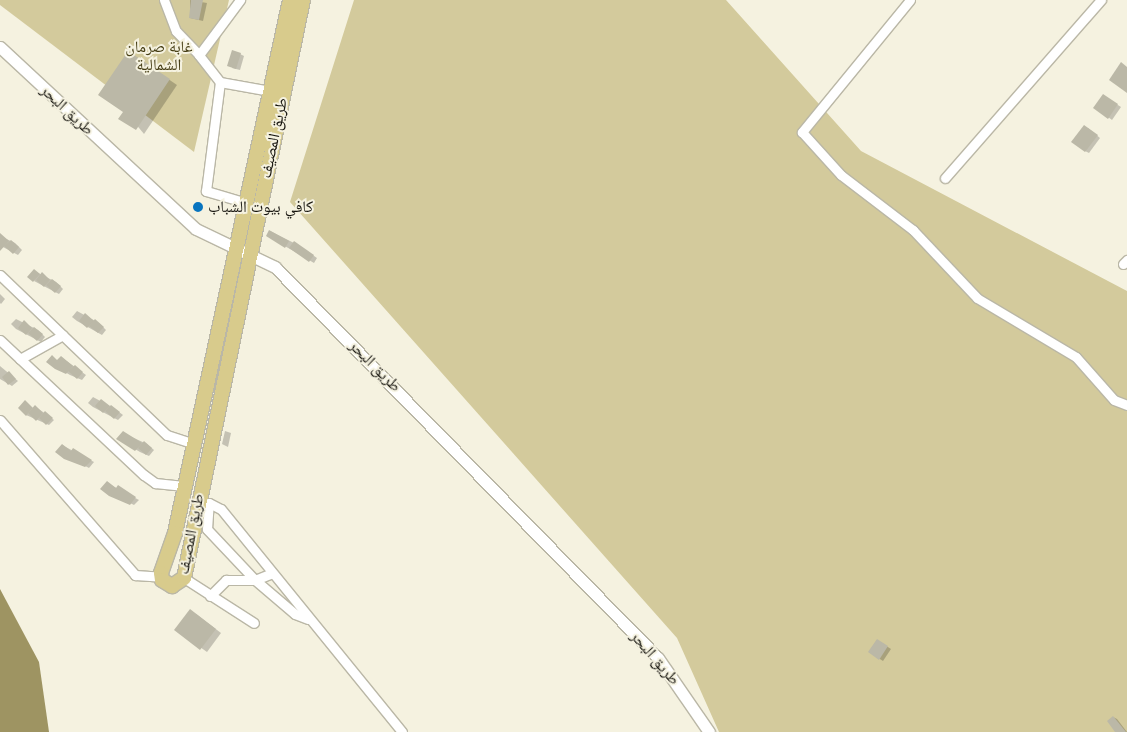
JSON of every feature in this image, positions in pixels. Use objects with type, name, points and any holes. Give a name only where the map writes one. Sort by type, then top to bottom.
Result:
[{"type":"main road","name":"طريق المصيف","points":[[290,0],[247,203],[244,250],[184,578],[172,586],[161,577],[175,533],[192,443],[244,250],[303,0]]},
{"type":"main road","points":[[178,515],[195,520]]},
{"type":"main road","points":[[175,533],[190,537]]},
{"type":"street","points":[[164,0],[176,31],[199,55],[220,82],[270,91]]},
{"type":"street","points":[[199,55],[240,0]]},
{"type":"street","points":[[910,0],[802,132],[841,175],[912,230],[977,298],[1076,357],[1114,400],[1127,405]]},
{"type":"street","points":[[944,178],[1101,0]]},
{"type":"street","name":"طريق البحر","points":[[0,47],[196,229],[210,239],[244,250],[282,274],[591,587],[658,658],[709,732]]},
{"type":"street","points":[[220,82],[206,191],[247,203]]},
{"type":"street","points":[[0,275],[167,435],[192,443]]},
{"type":"street","points":[[20,358],[63,336]]},
{"type":"street","points":[[0,340],[144,475],[155,483],[184,486]]},
{"type":"street","points":[[0,420],[136,575],[161,577]]},
{"type":"street","points":[[308,619],[295,614],[255,580],[204,526],[209,503],[221,509],[308,619],[331,639],[402,732]]},
{"type":"street","points":[[210,596],[226,580],[255,580],[272,573]]},
{"type":"street","points":[[184,578],[254,623]]},
{"type":"green space","name":"غابة صرمان الشمالية","points":[[0,0],[229,0],[194,152],[0,5]]},
{"type":"green space","points":[[354,0],[726,0],[861,151],[1127,291],[1127,732],[719,732],[677,638],[290,202]]},
{"type":"shaded area","points":[[0,589],[39,662],[49,732],[0,732]]},
{"type":"building","points":[[191,0],[203,0],[199,20],[189,18]]},
{"type":"building","points":[[232,50],[241,53],[236,69],[227,66]]},
{"type":"building","points":[[128,51],[170,79],[136,130],[118,119],[123,112],[98,95]]},
{"type":"building","points":[[1121,62],[1127,67],[1127,93],[1109,80]]},
{"type":"building","points":[[1103,94],[1118,104],[1108,119],[1093,108]]},
{"type":"building","points":[[1084,125],[1098,135],[1085,152],[1071,142]]},
{"type":"building","points":[[269,230],[289,241],[285,248],[266,236]]},
{"type":"building","points":[[0,233],[9,241],[0,251]]},
{"type":"building","points":[[11,240],[19,247],[13,254],[4,246]]},
{"type":"building","points":[[294,241],[314,255],[309,262],[289,248]]},
{"type":"building","points":[[34,269],[40,274],[33,282],[27,277]]},
{"type":"building","points":[[42,272],[50,280],[44,287],[36,280]]},
{"type":"building","points":[[52,279],[61,286],[55,293],[46,285]]},
{"type":"building","points":[[85,313],[94,321],[87,328],[79,321]]},
{"type":"building","points":[[95,319],[104,327],[98,333],[89,326]]},
{"type":"building","points":[[24,320],[32,328],[26,335],[18,328]]},
{"type":"building","points":[[34,327],[43,334],[37,341],[28,333]]},
{"type":"building","points":[[52,355],[57,360],[61,356],[73,366],[66,374],[55,369],[46,362]]},
{"type":"building","points":[[75,365],[83,372],[77,379],[68,371]]},
{"type":"building","points":[[9,371],[16,379],[8,385],[2,377]]},
{"type":"building","points":[[101,399],[110,406],[103,413],[95,406]]},
{"type":"building","points":[[25,400],[33,408],[26,416],[18,408]]},
{"type":"building","points":[[35,405],[43,413],[36,421],[28,413]]},
{"type":"building","points":[[111,405],[120,412],[114,419],[105,411]]},
{"type":"building","points":[[45,411],[53,418],[46,425],[39,418]]},
{"type":"building","points":[[123,431],[142,443],[135,451],[116,439]]},
{"type":"building","points":[[144,441],[152,448],[146,455],[138,448]]},
{"type":"building","points":[[62,444],[71,451],[73,448],[92,460],[85,467],[64,459],[55,452]]},
{"type":"building","points":[[107,481],[116,488],[118,485],[136,497],[130,505],[109,496],[100,489]]},
{"type":"building","points":[[190,609],[216,629],[200,650],[174,630]]},
{"type":"building","points":[[877,639],[888,646],[879,660],[868,652]]},
{"type":"building","points":[[1113,716],[1126,732],[1115,732],[1107,721]]},
{"type":"place","name":"كافي بيوت الشباب","points":[[198,207]]}]
